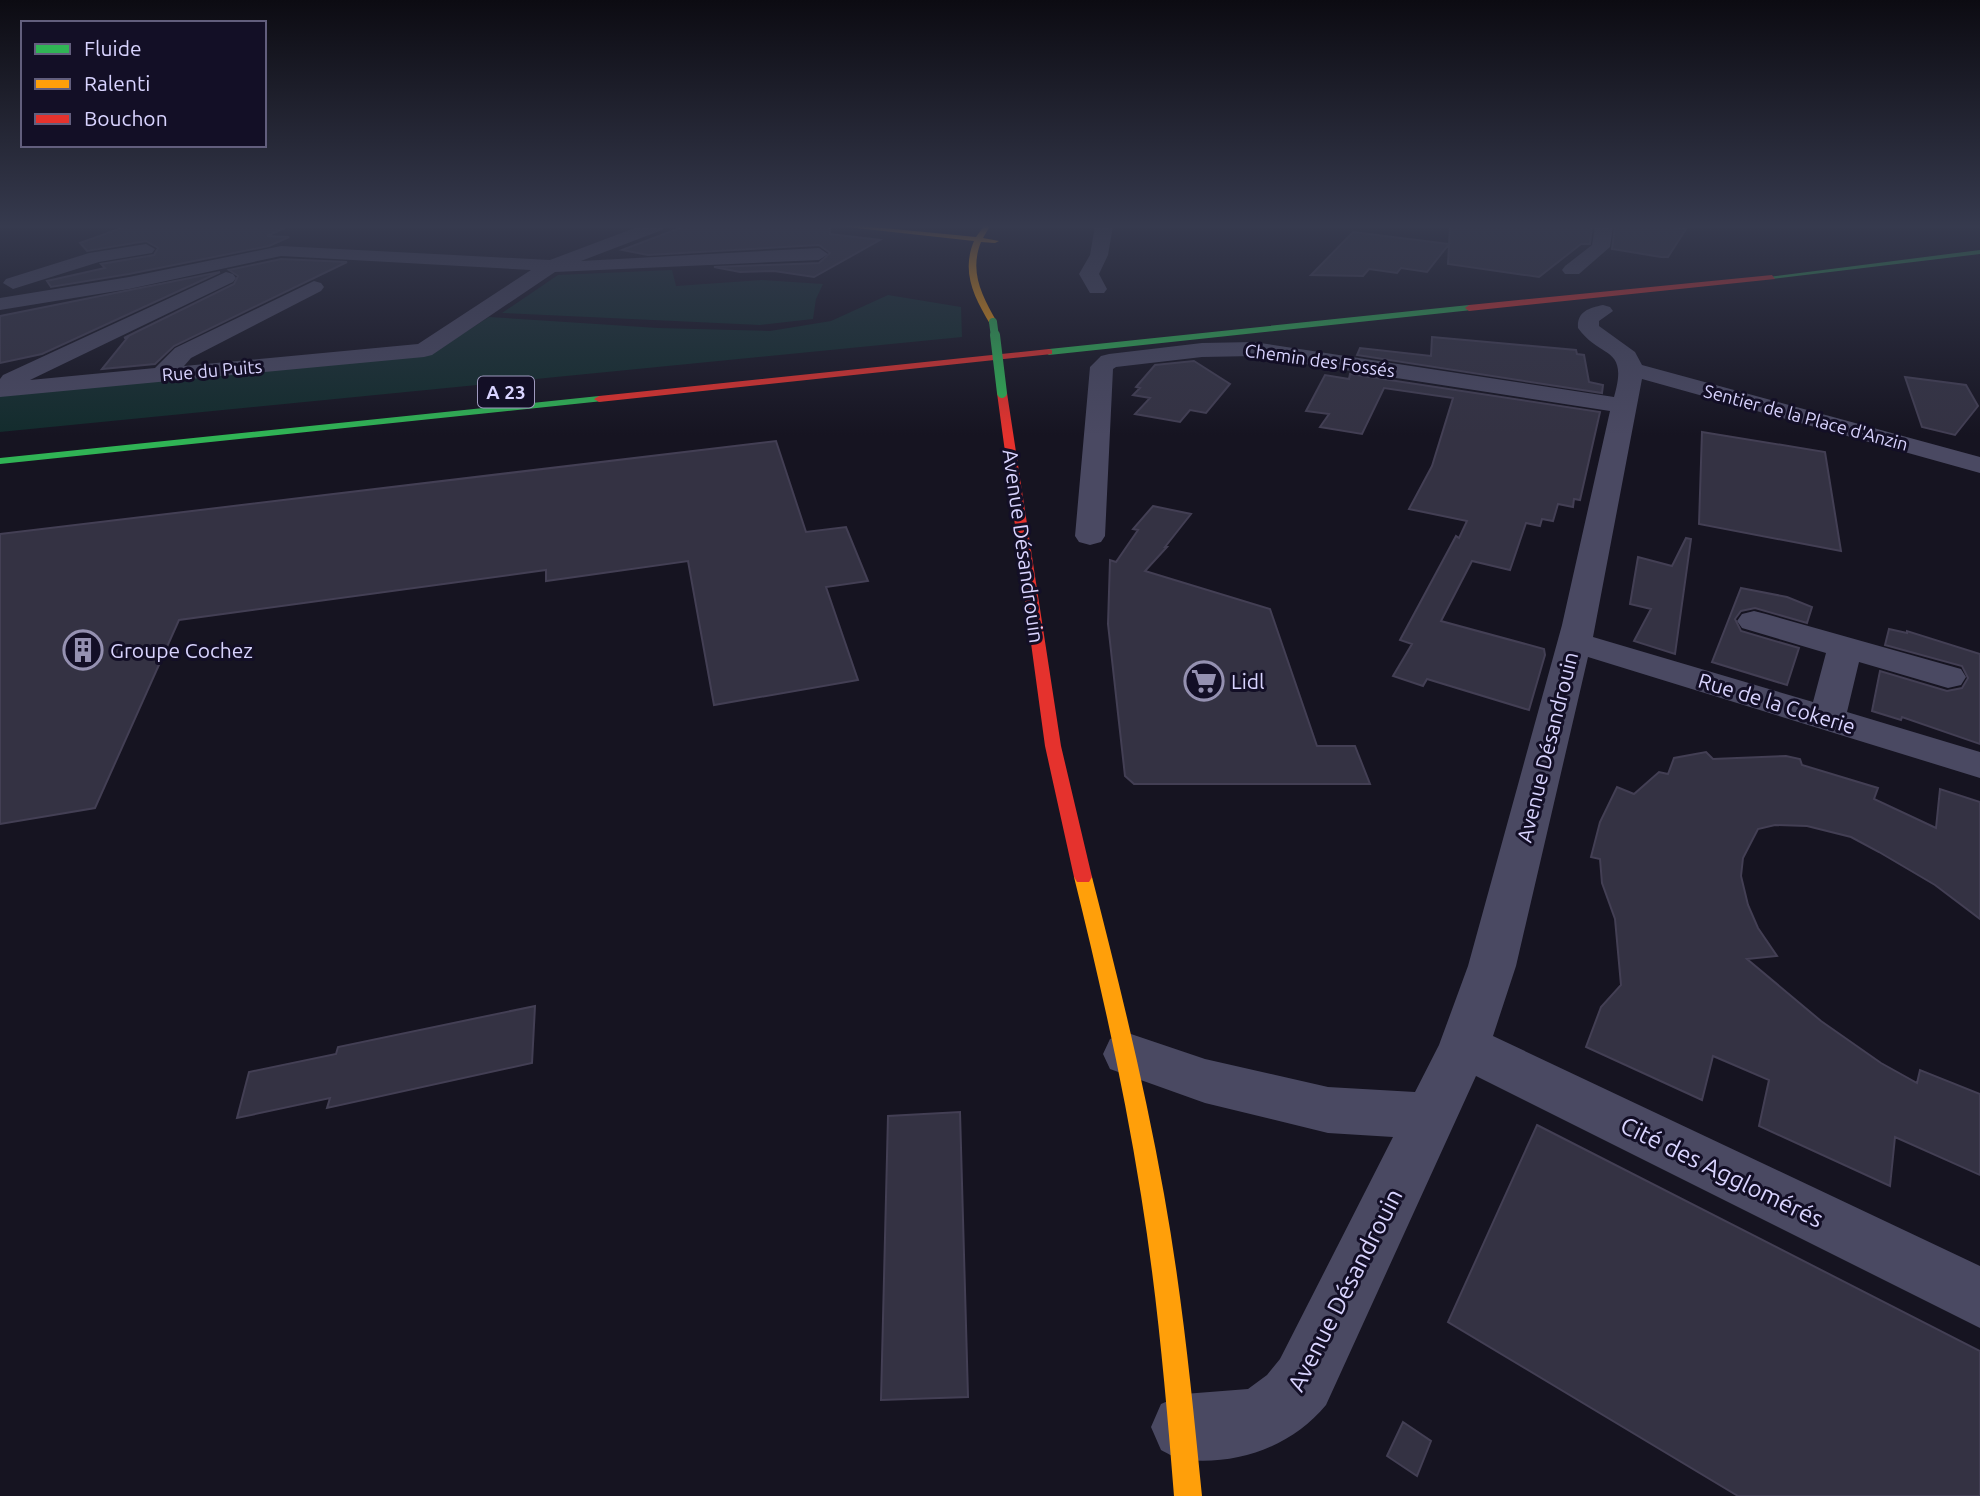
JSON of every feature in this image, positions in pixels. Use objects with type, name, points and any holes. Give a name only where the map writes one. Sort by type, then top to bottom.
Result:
[{"type":"main road","name":"Avenue Désandrouin","points":[[978,296],[993,322]]},
{"type":"main road","name":"Avenue Désandrouin","points":[[992,296],[1002,393],[1053,746],[1128,1054],[1161,1244],[1184,1427],[1188,1496]]},
{"type":"main road","name":"A 23","points":[[353,408],[1462,296]]},
{"type":"main road","name":"A 23","points":[[0,461],[1586,296]]},
{"type":"main road","points":[[0,469],[71,453]]},
{"type":"street","points":[[0,304],[50,296]]},
{"type":"street","points":[[0,387],[188,296]]},
{"type":"street","points":[[163,374],[183,353],[297,296]]},
{"type":"street","name":"Rue du Puits","points":[[0,387],[424,350],[505,296]]},
{"type":"street","points":[[1603,311],[1588,318],[1589,328],[1624,353],[1628,387]]},
{"type":"street","name":"Chemin des Fossés","points":[[1090,536],[1102,368],[1110,361],[1202,350],[1254,349],[1628,387]]},
{"type":"street","name":"Sentier de la Place d'Anzin","points":[[1628,387],[1980,465]]},
{"type":"street","name":"Avenue Désandrouin","points":[[1184,1427],[1248,1423],[1271,1415],[1288,1402],[1303,1382],[1464,1046],[1492,966],[1574,642],[1628,387]]},
{"type":"street","points":[[1754,621],[1948,677]]},
{"type":"street","name":"Rue de la Cokerie","points":[[1574,642],[1980,765]]},
{"type":"street","points":[[1826,718],[1845,647]]},
{"type":"street","name":"Cité des Agglomérés","points":[[1464,1046],[1980,1298]]},
{"type":"street","points":[[1128,1054],[1205,1081],[1307,1106],[1361,1114],[1430,1116]]},
{"type":"green space","points":[[527,296],[817,296],[813,319],[760,325],[502,313]]},
{"type":"green space","points":[[886,296],[893,296],[961,307],[962,337],[0,432],[0,394],[431,354],[489,317],[658,328],[770,331],[831,321]]},
{"type":"building","points":[[101,296],[168,296],[42,354],[0,363],[0,316]]},
{"type":"building","points":[[210,296],[277,296],[174,346],[155,364],[102,369],[128,337],[124,338]]},
{"type":"building","points":[[1432,337],[1576,350],[1577,354],[1584,355],[1589,382],[1603,385],[1602,393],[1357,355],[1360,348],[1431,356]]},
{"type":"building","points":[[1194,361],[1230,384],[1206,413],[1190,410],[1180,422],[1135,414],[1150,398],[1133,395],[1140,388],[1136,387],[1155,365]]},
{"type":"building","points":[[1350,374],[1600,412],[1580,500],[1574,499],[1573,507],[1558,504],[1553,521],[1542,519],[1540,526],[1526,523],[1510,570],[1472,561],[1441,621],[1544,649],[1545,655],[1529,710],[1427,679],[1423,686],[1393,676],[1412,644],[1400,640],[1456,536],[1459,538],[1467,521],[1409,509],[1432,466],[1453,398],[1384,388],[1362,434],[1320,427],[1329,414],[1306,411],[1325,375],[1349,379]]},
{"type":"building","points":[[1905,377],[1966,385],[1978,406],[1955,435],[1922,427]]},
{"type":"building","points":[[1702,432],[1825,452],[1841,551],[1699,524]]},
{"type":"building","name":"Groupe Cochez","points":[[776,441],[806,532],[846,527],[868,581],[826,587],[858,680],[714,705],[688,561],[546,581],[546,570],[179,620],[95,808],[0,824],[0,534]]},
{"type":"building","name":"Lidl","points":[[1153,506],[1191,514],[1145,571],[1270,609],[1317,746],[1355,746],[1370,784],[1134,784],[1125,776],[1108,624],[1110,560],[1116,562],[1138,530],[1133,529]]},
{"type":"building","points":[[1686,538],[1691,539],[1675,654],[1634,641],[1651,609],[1630,604],[1638,557],[1672,566]]},
{"type":"building","points":[[1741,588],[1787,597],[1812,607],[1807,623],[1755,608],[1741,611],[1735,619],[1741,631],[1799,648],[1787,685],[1712,662]]},
{"type":"building","points":[[1889,629],[1907,631],[1980,654],[1980,744],[1902,717],[1901,720],[1872,711],[1880,671],[1947,691],[1962,688],[1968,678],[1962,666],[1885,645]]},
{"type":"building","points":[[1706,752],[1713,759],[1786,756],[1800,759],[1802,765],[1878,788],[1874,799],[1936,828],[1940,789],[1980,802],[1980,919],[1935,885],[1879,852],[1851,837],[1807,826],[1775,825],[1758,829],[1743,858],[1741,876],[1748,905],[1758,928],[1777,956],[1747,959],[1821,1021],[1881,1063],[1917,1083],[1920,1070],[1980,1094],[1980,1175],[1895,1137],[1890,1186],[1759,1126],[1769,1080],[1713,1056],[1702,1100],[1586,1047],[1601,1007],[1621,985],[1615,919],[1602,883],[1600,859],[1591,857],[1600,822],[1617,787],[1634,794],[1659,772],[1668,774],[1674,758]]},
{"type":"building","points":[[535,1006],[532,1063],[327,1108],[330,1098],[237,1118],[249,1072],[336,1054],[338,1047]]},
{"type":"building","points":[[960,1112],[968,1397],[881,1400],[888,1116]]},
{"type":"building","points":[[1537,1125],[1980,1351],[1980,1496],[1738,1496],[1448,1322]]},
{"type":"building","points":[[1403,1422],[1431,1441],[1417,1476],[1387,1456]]},
{"type":"traffic: fast","points":[[1049,352],[1469,308]]},
{"type":"traffic: fast","points":[[993,322],[1002,393]]},
{"type":"traffic: fast","points":[[0,461],[599,399]]},
{"type":"traffic: slow","points":[[979,296],[993,322]]},
{"type":"traffic: slow","points":[[1083,877],[1124,1049],[1153,1195],[1171,1324],[1188,1496]]},
{"type":"traffic: jam","points":[[1469,308],[1588,296]]},
{"type":"traffic: jam","points":[[599,399],[1049,352]]},
{"type":"traffic: jam","points":[[1002,393],[1053,746],[1083,877]]},
{"type":"place","name":"Groupe Cochez","points":[[83,650]]},
{"type":"place","name":"Lidl","points":[[1204,681]]}]
